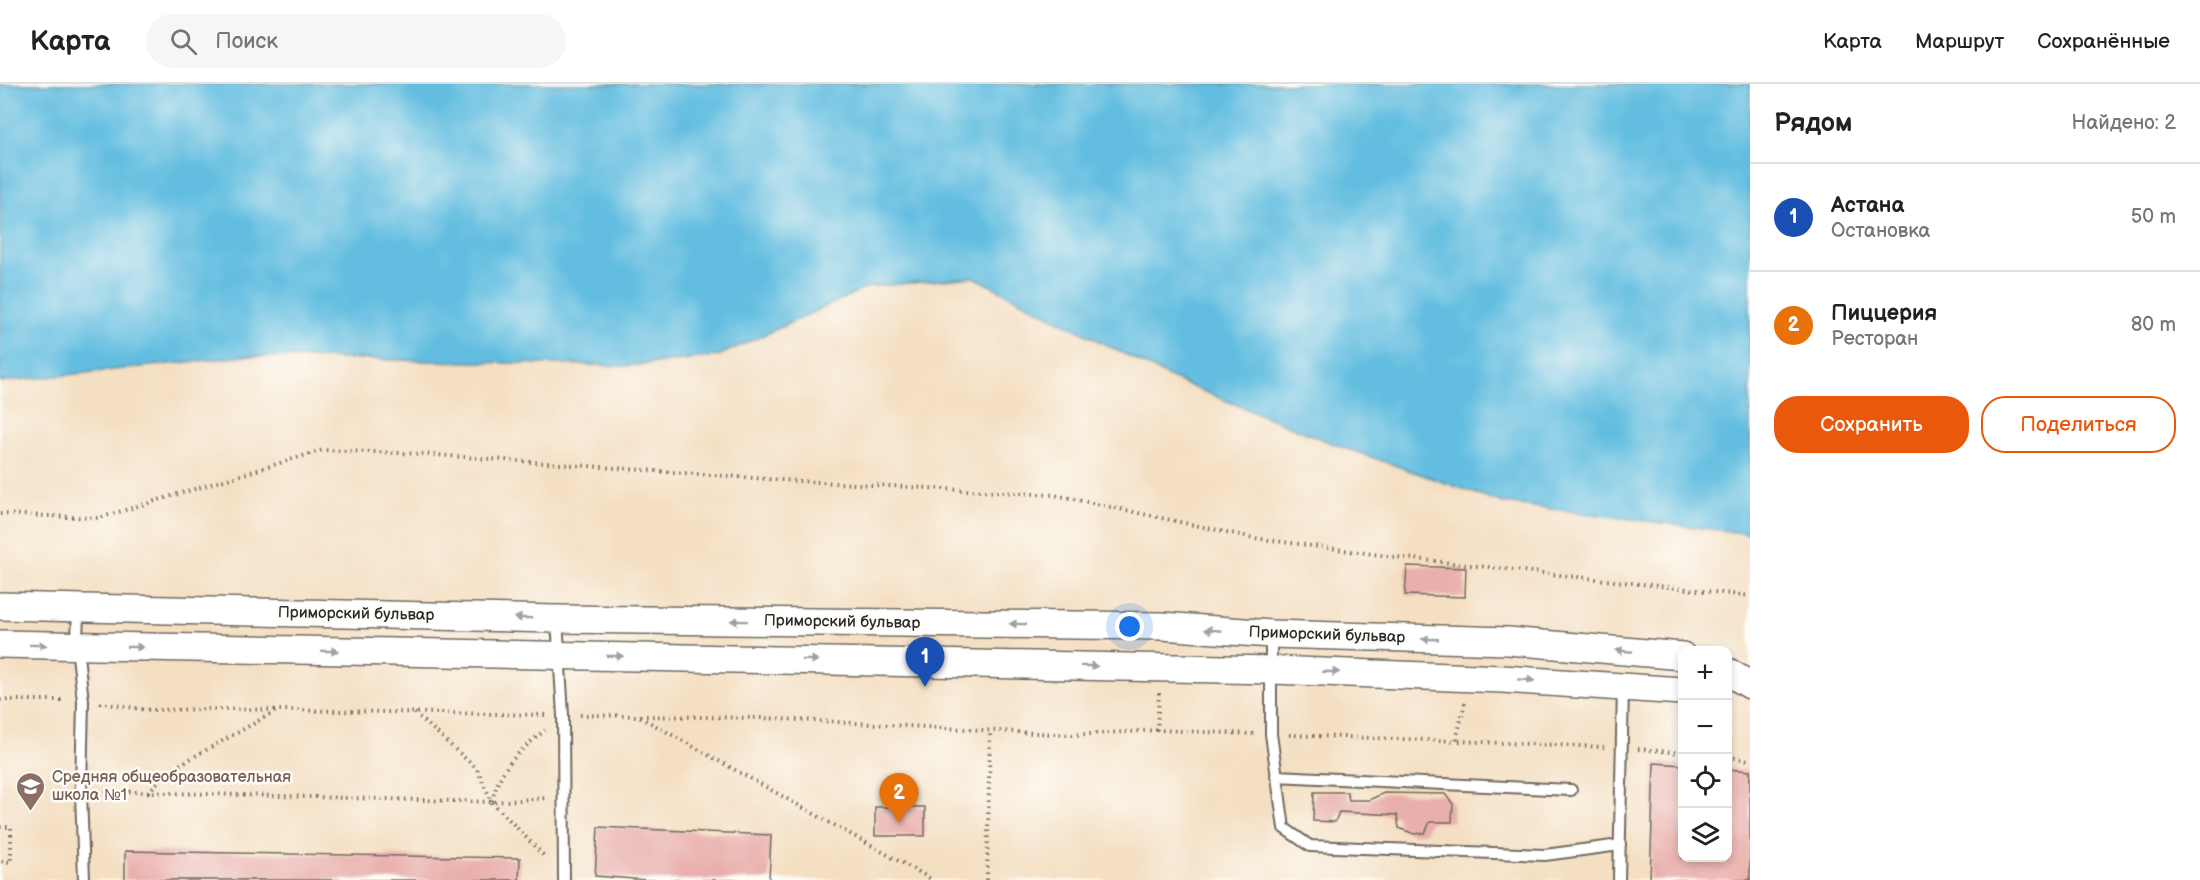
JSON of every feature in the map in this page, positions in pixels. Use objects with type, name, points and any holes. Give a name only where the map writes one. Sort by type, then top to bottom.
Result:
[{"type":"street","name":"Приморский бульвар","points":[[0,606],[557,619],[1162,626],[1271,634],[1508,641],[1678,656]]},
{"type":"street","points":[[0,644],[1272,670],[1470,678],[1678,691]]},
{"type":"street","points":[[1732,660],[1750,662]]},
{"type":"street","points":[[1732,675],[1750,686]]},
{"type":"street","points":[[1732,694],[1750,696]]},
{"type":"lane","points":[[78,607],[77,646],[83,701],[81,791],[84,880]]},
{"type":"lane","points":[[557,619],[557,655],[562,715],[564,878]]},
{"type":"lane","points":[[1271,634],[1271,734],[1284,828],[1310,846],[1545,855],[1620,845]]},
{"type":"lane","points":[[1619,880],[1623,686]]},
{"type":"lane","points":[[1276,776],[1571,790]]},
{"type":"path","points":[[0,514],[99,518],[323,450],[422,454],[781,480],[1055,495],[1254,538],[1388,556],[1750,596]]},
{"type":"path","points":[[1470,678],[1456,741],[1678,753]]},
{"type":"path","points":[[148,793],[170,770],[279,710]]},
{"type":"path","points":[[414,712],[477,769],[492,802],[564,878]]},
{"type":"path","points":[[492,802],[497,782],[511,758],[562,715]]},
{"type":"path","points":[[638,716],[933,880]]},
{"type":"path","points":[[987,880],[990,730]]},
{"type":"path","points":[[1732,758],[1750,760]]},
{"type":"path","points":[[81,791],[492,802],[563,797]]},
{"type":"path","points":[[0,827],[11,827],[11,861],[0,861]]},
{"type":"water","points":[[0,84],[1750,84],[1750,534],[1503,503],[1331,443],[1173,379],[974,277],[868,287],[718,356],[626,366],[245,356],[0,382]]},
{"type":"building","points":[[1407,566],[1466,568],[1465,597],[1405,595]]},
{"type":"building","points":[[1654,763],[1678,765],[1678,862],[1732,862],[1732,769],[1750,771],[1750,880],[1650,880]]},
{"type":"building","points":[[1314,792],[1347,792],[1349,800],[1369,800],[1384,793],[1445,794],[1453,804],[1452,822],[1430,822],[1425,833],[1414,834],[1399,828],[1397,815],[1339,812],[1335,822],[1313,821]]},
{"type":"building","points":[[875,807],[925,807],[925,836],[875,836]]},
{"type":"building","points":[[598,827],[771,835],[769,880],[647,880],[595,876]]},
{"type":"building","points":[[125,851],[520,858],[519,880],[125,880]]},
{"type":"place","name":"Астана","points":[[925,687]]},
{"type":"place","name":"Средняя общеобразовательная школа №1","points":[[31,812]]},
{"type":"place","name":"Пиццерия","points":[[899,823]]}]
